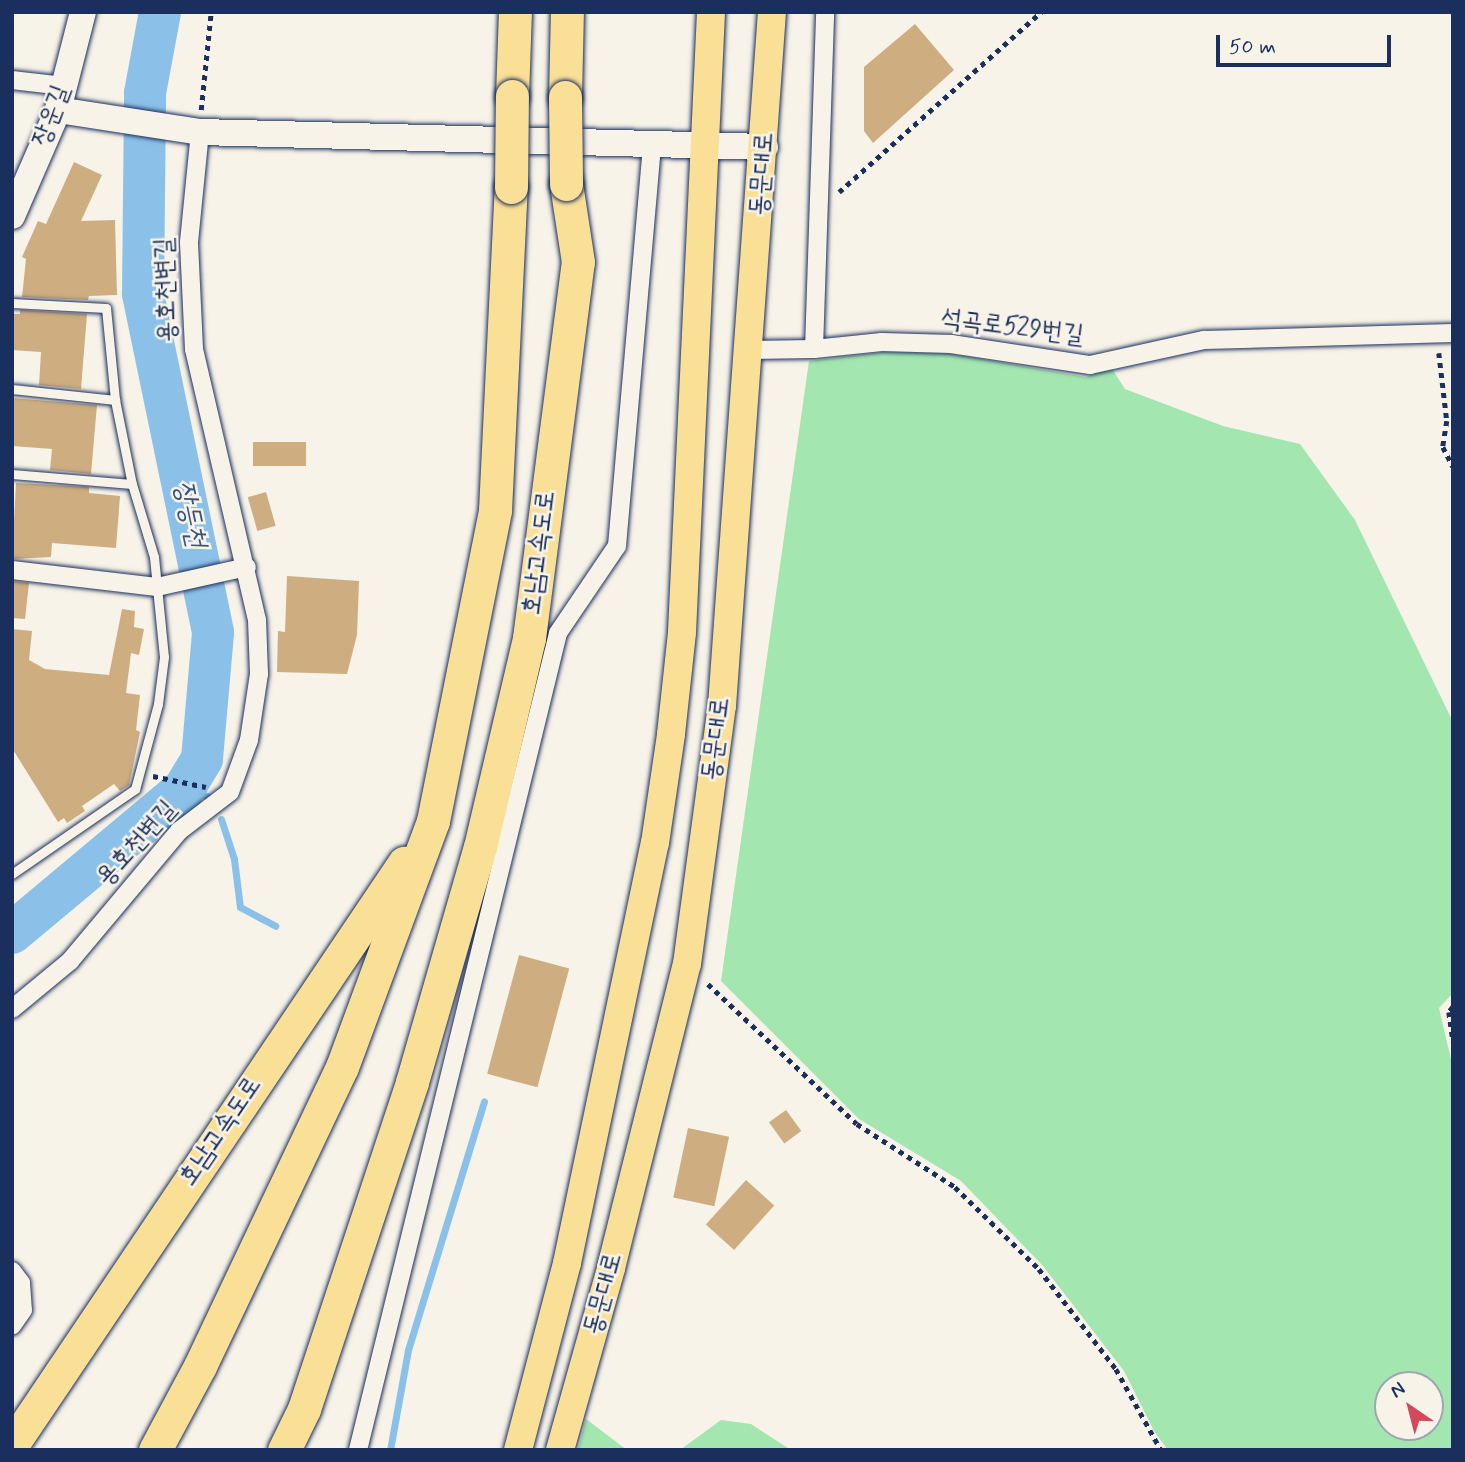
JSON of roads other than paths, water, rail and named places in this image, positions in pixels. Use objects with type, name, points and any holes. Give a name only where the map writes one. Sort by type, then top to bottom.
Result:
[{"type":"highway","name":"호남고속도로","points":[[155,1450],[200,1366],[342,1067],[433,821],[495,510],[512,187],[515,12]]},
{"type":"highway","name":"호남고속도로","points":[[291,1450],[410,1088],[480,848],[529,638],[578,262],[565,184],[567,12]]},
{"type":"highway","name":"호남고속도로","points":[[12,1445],[433,821]]},
{"type":"highway","name":"호남고속도로","points":[[284,1450],[304,1409],[410,1088]]},
{"type":"main road","name":"동문대로","points":[[518,1450],[567,1263],[655,843],[671,734],[681,632],[701,143],[710,12]]},
{"type":"main road","name":"동문대로","points":[[560,1450],[611,1268],[687,964],[722,706],[765,147],[772,12]]},
{"type":"street","name":"장운길","points":[[12,216],[66,103],[83,12]]},
{"type":"street","points":[[814,349],[825,12]]},
{"type":"street","points":[[12,80],[66,103],[192,131],[701,143],[765,147]]},
{"type":"street","name":"용호천변길","points":[[12,1009],[70,961],[184,825],[230,792],[249,740],[259,674],[257,620],[241,568],[194,349],[189,242],[192,131]]},
{"type":"street","points":[[358,1450],[558,633],[617,546],[652,142]]},
{"type":"street","name":"석곡로529번길","points":[[750,350],[814,349],[882,342],[951,344],[1090,365],[1204,340],[1449,341]]},
{"type":"street","points":[[12,570],[166,586],[241,568]]},
{"type":"street","points":[[12,1271],[21,1283],[23,1310],[12,1326]]},
{"type":"lane","points":[[12,303],[106,308],[115,400],[132,484],[153,557],[166,586],[164,657],[158,704],[135,789],[12,874]]},
{"type":"lane","points":[[12,389],[115,400]]},
{"type":"lane","points":[[12,474],[132,484]]},
{"type":"waterway","name":"장등천","points":[[12,933],[184,789],[202,759],[213,632],[143,293],[145,93],[160,12]]},
{"type":"waterway","points":[[184,789],[207,796]]},
{"type":"waterway","points":[[221,819],[234,859],[240,907],[275,926]]},
{"type":"waterway","points":[[390,1450],[408,1350],[484,1101]]}]
